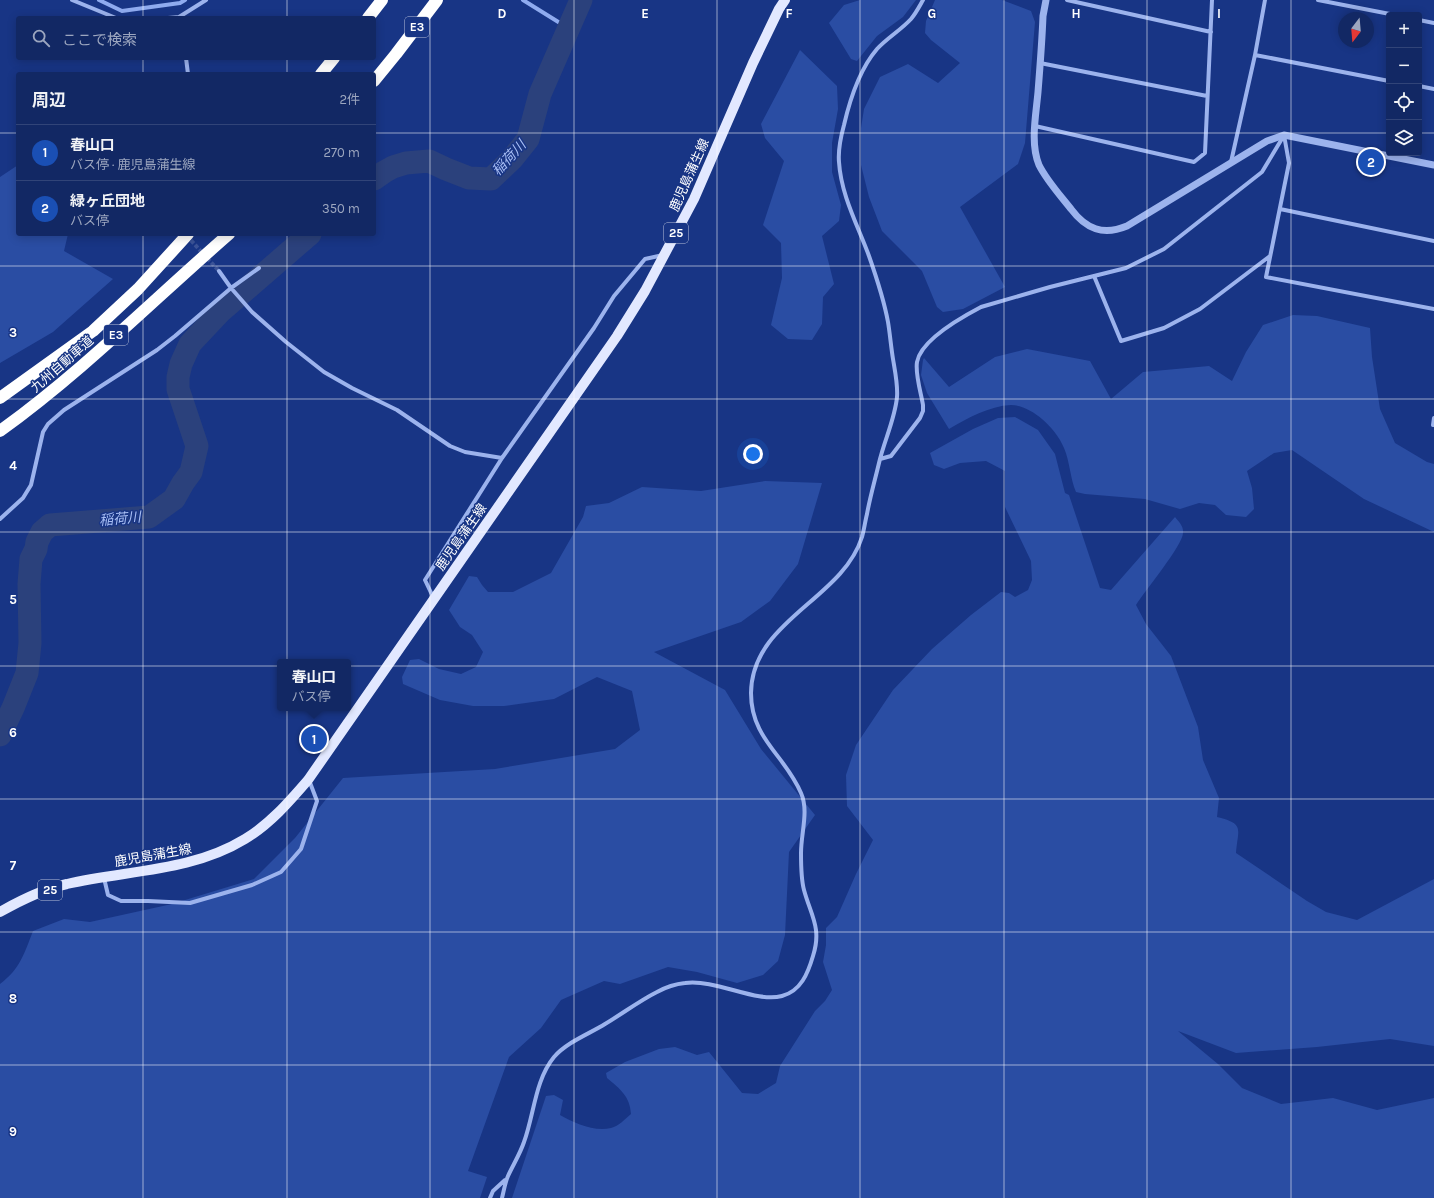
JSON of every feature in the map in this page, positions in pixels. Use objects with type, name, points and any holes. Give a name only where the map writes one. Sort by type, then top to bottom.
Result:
[{"type":"highway","points":[[370,16],[382,0]]},
{"type":"highway","name":"E3","points":[[376,79],[437,0]]},
{"type":"highway","points":[[323,72],[332,60]]},
{"type":"highway","name":"九州自動車道","points":[[0,398],[93,331],[138,289],[186,236]]},
{"type":"highway","name":"九州自動車道","points":[[0,431],[33,408],[227,236]]},
{"type":"main road","name":"鹿児島蒲生線","points":[[0,912],[24,899],[66,884],[182,865],[208,857],[244,840],[265,826],[283,809],[308,780],[617,336],[645,291],[694,199],[753,63],[779,9],[785,0]]},
{"type":"street","points":[[72,0],[111,16]]},
{"type":"street","points":[[182,16],[206,0]]},
{"type":"street","points":[[502,1198],[506,1180],[524,1141],[545,1072],[555,1056],[570,1044],[601,1027],[655,992],[670,986],[687,982],[702,982],[771,997],[786,995],[797,988],[804,978],[814,955],[817,942],[816,925],[804,889],[802,873],[801,852],[804,809],[803,799],[799,788],[761,735],[752,713],[752,680],[760,656],[776,632],[826,588],[851,558],[862,539],[880,459],[897,397],[896,376],[888,319],[870,260],[849,206],[838,159],[843,126],[854,90],[864,67],[878,48],[914,16],[923,0]]},
{"type":"street","points":[[1046,0],[1043,16],[1035,126],[1035,150],[1039,164],[1044,173],[1078,219],[1087,226],[1097,230],[1117,230],[1127,226],[1267,141],[1284,135],[1434,165]]},
{"type":"street","points":[[1067,0],[1210,32]]},
{"type":"street","points":[[1035,126],[1194,162],[1205,153],[1212,0]]},
{"type":"street","points":[[1231,163],[1255,55],[1265,0]]},
{"type":"street","points":[[1318,0],[1386,13]]},
{"type":"street","points":[[1422,21],[1434,23]]},
{"type":"street","points":[[1255,55],[1386,79]]},
{"type":"street","points":[[186,60],[188,72]]},
{"type":"street","points":[[1040,63],[1207,96]]},
{"type":"street","points":[[1422,87],[1434,89]]},
{"type":"street","points":[[880,459],[891,456],[920,418],[923,411],[917,363],[919,354],[927,343],[970,312],[981,307],[1050,287],[1126,268],[1164,249],[1262,172],[1284,135]]},
{"type":"street","points":[[1284,135],[1289,163],[1266,277],[1434,309]]},
{"type":"street","points":[[1280,210],[1434,241]]},
{"type":"street","points":[[434,599],[425,580],[502,458],[594,328],[614,296],[645,259],[665,255]]},
{"type":"street","points":[[1094,276],[1121,341],[1164,328],[1200,309],[1271,255]]},
{"type":"street","points":[[0,519],[23,498],[31,485],[43,432],[48,424],[64,410],[175,336],[231,288],[259,268]]},
{"type":"street","points":[[219,271],[231,288],[252,312],[286,342],[324,372],[352,388],[397,410],[450,446],[465,452],[502,458]]},
{"type":"street","points":[[1434,418],[1434,425]]},
{"type":"street","points":[[104,877],[108,895],[121,901],[190,904],[252,885],[281,872],[302,849],[317,801],[308,780]]},
{"type":"street","points":[[490,1198],[493,1191],[506,1180]]},
{"type":"shaded area","points":[[860,0],[916,0],[903,17],[877,36],[857,61],[851,59],[829,23],[844,5]]},
{"type":"shaded area","points":[[935,0],[1002,0],[1031,11],[1035,22],[1025,143],[1018,164],[960,207],[1005,287],[963,309],[943,312],[937,307],[922,271],[882,231],[869,197],[861,165],[861,128],[864,109],[880,77],[908,64],[938,83],[960,63],[931,40],[925,33],[926,21]]},
{"type":"shaded area","points":[[800,50],[837,86],[838,109],[832,143],[832,172],[841,205],[839,221],[822,236],[834,284],[823,297],[822,324],[812,340],[788,339],[771,325],[782,278],[781,243],[763,225],[784,161],[765,138],[761,124]]},
{"type":"shaded area","points":[[16,166],[16,236],[68,236],[64,251],[113,279],[53,332],[0,363],[0,177]]},
{"type":"shaded area","points":[[1293,315],[1317,316],[1370,328],[1372,357],[1380,409],[1395,443],[1427,462],[1434,464],[1434,532],[1364,499],[1292,450],[1274,453],[1247,471],[1252,488],[1254,509],[1246,517],[1226,515],[1215,505],[1199,503],[1180,509],[1145,499],[1076,492],[1066,453],[1062,444],[1052,429],[1039,416],[1028,409],[1019,406],[1003,406],[979,413],[949,429],[927,393],[921,375],[924,358],[949,387],[995,357],[1027,349],[1090,361],[1111,399],[1143,372],[1209,366],[1232,381],[1246,352],[1263,325]]},
{"type":"shaded area","points":[[1015,417],[1038,430],[1055,454],[1065,493],[1069,495],[1100,588],[1111,590],[1175,517],[1182,526],[1183,533],[1177,547],[1136,605],[1146,624],[1171,656],[1198,727],[1203,760],[1219,798],[1217,817],[1232,822],[1238,828],[1236,853],[1307,901],[1326,912],[1357,920],[1434,879],[1434,1046],[1390,1039],[1317,1047],[1236,1053],[1178,1031],[1218,1064],[1242,1088],[1281,1104],[1333,1098],[1377,1110],[1434,1098],[1434,1198],[512,1198],[546,1096],[554,1095],[563,1100],[560,1115],[571,1121],[598,1129],[617,1126],[631,1114],[629,1102],[624,1093],[607,1078],[606,1073],[625,1062],[659,1049],[675,1047],[697,1055],[709,1052],[742,1093],[758,1094],[776,1083],[780,1066],[815,1011],[825,1001],[832,990],[823,962],[826,945],[826,928],[837,917],[873,840],[847,806],[846,775],[856,745],[893,690],[932,649],[971,615],[1001,592],[1009,593],[1015,597],[1028,590],[1032,580],[1031,561],[1005,507],[1005,471],[986,461],[960,463],[944,469],[934,465],[930,453],[973,429],[998,418]]},
{"type":"shaded area","points":[[765,481],[822,483],[798,564],[770,601],[741,622],[654,652],[725,690],[761,749],[815,815],[789,852],[785,935],[778,961],[763,975],[737,983],[697,972],[668,967],[620,984],[604,981],[561,1000],[541,1028],[509,1057],[468,1171],[487,1177],[480,1198],[0,1198],[0,984],[17,967],[33,931],[64,919],[90,922],[172,904],[254,879],[295,838],[343,778],[495,769],[615,749],[640,730],[632,691],[597,677],[554,699],[504,706],[473,706],[440,700],[403,684],[402,677],[410,660],[419,659],[439,669],[461,674],[476,667],[483,652],[472,635],[460,627],[449,610],[469,576],[477,577],[488,592],[513,592],[551,573],[583,517],[586,506],[609,503],[642,487],[701,491]]},
{"type":"waterway","points":[[99,0],[122,11],[180,3],[185,0]]},
{"type":"waterway","points":[[523,0],[568,28]]},
{"type":"waterway","name":"稲荷川","points":[[376,178],[393,167],[406,163],[429,161],[469,178],[491,179],[512,159],[528,139],[540,94],[581,0]]},
{"type":"waterway","name":"稲荷川","points":[[0,735],[27,673],[30,643],[29,584],[31,559],[42,532],[50,525],[149,517],[174,499],[191,472],[197,446],[178,389],[178,377],[181,364],[190,344],[221,311],[308,236]]},
{"type":"tunnel","points":[[187,236],[219,271]]},
{"type":"place","name":"緑ヶ丘団地","points":[[1371,162]]},
{"type":"place","name":"春山口","points":[[314,739]]}]
